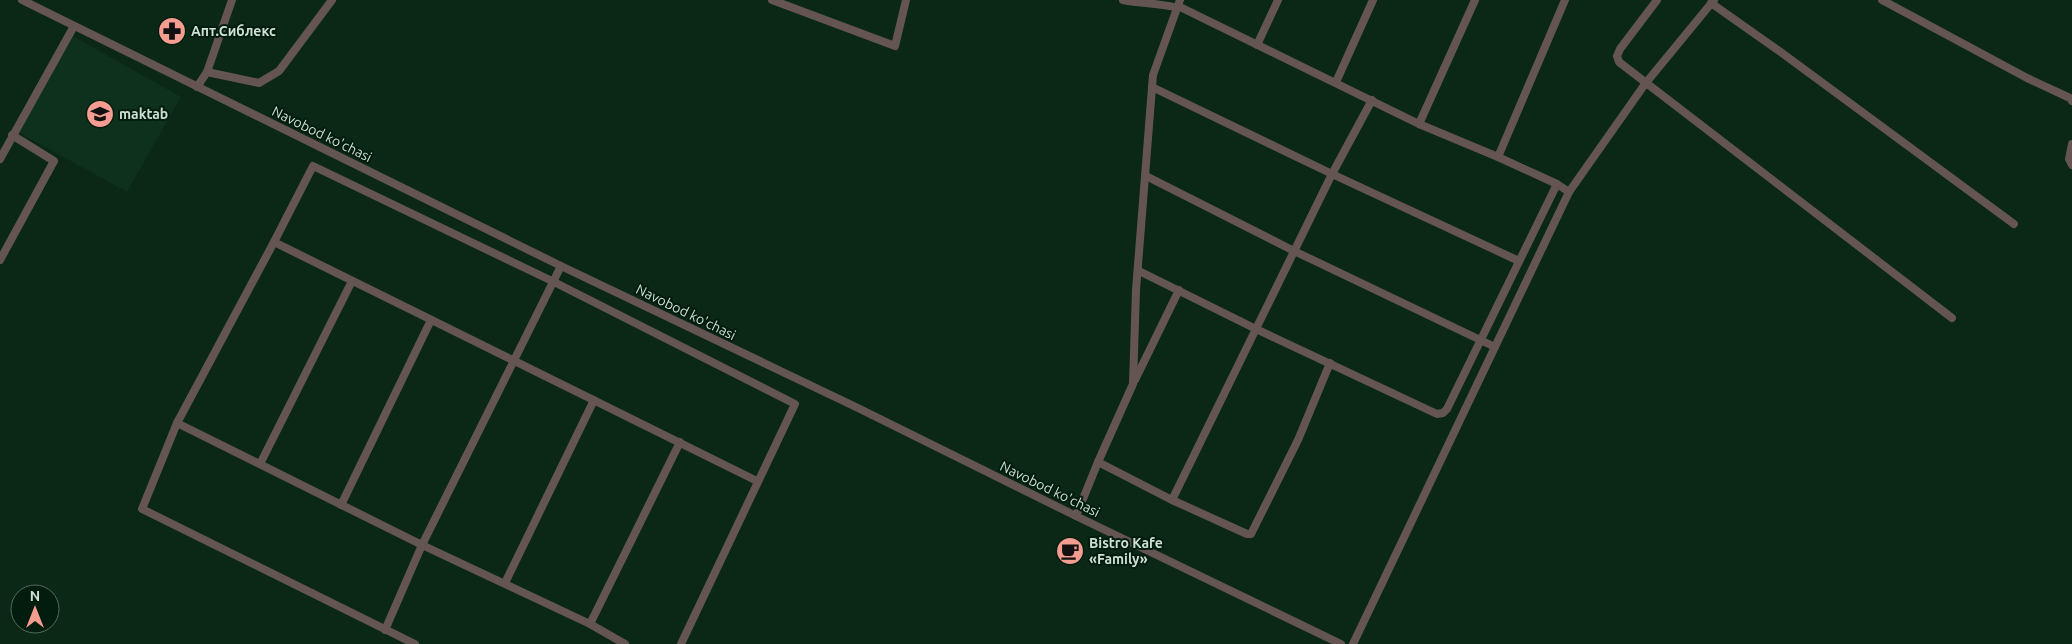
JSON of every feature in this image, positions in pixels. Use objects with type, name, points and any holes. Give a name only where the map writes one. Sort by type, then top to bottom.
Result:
[{"type":"street","name":"Navobod ko'chasi","points":[[22,0],[561,266],[858,408],[1332,642],[1341,644]]},
{"type":"street","points":[[197,87],[207,72],[232,0]]},
{"type":"street","points":[[207,72],[259,83],[279,71],[332,0]]},
{"type":"street","points":[[772,0],[895,46],[906,0]]},
{"type":"street","points":[[1123,0],[1139,3],[1160,2],[1179,5],[1418,124],[1557,184],[1569,192]]},
{"type":"street","points":[[1257,44],[1278,0]]},
{"type":"street","points":[[1336,82],[1372,0]]},
{"type":"street","points":[[1418,124],[1475,0]]},
{"type":"street","points":[[1498,158],[1565,0]]},
{"type":"street","points":[[1657,0],[1620,49],[1617,56],[1618,62],[1952,318]]},
{"type":"street","points":[[1882,0],[2028,78],[2070,98],[2072,102]]},
{"type":"street","points":[[1353,644],[1569,192],[1645,84],[1713,2],[2014,224]]},
{"type":"street","points":[[1133,384],[1136,290],[1153,75],[1179,5]]},
{"type":"street","points":[[0,159],[74,26]]},
{"type":"street","points":[[1152,87],[1519,261]]},
{"type":"street","points":[[1172,500],[1332,174],[1372,100]]},
{"type":"street","points":[[0,260],[54,161],[12,135]]},
{"type":"street","points":[[2072,144],[2069,158],[2072,165]]},
{"type":"street","points":[[415,644],[142,509],[178,423],[313,166],[552,281],[795,404],[681,644]]},
{"type":"street","points":[[1146,176],[1294,251],[1495,347]]},
{"type":"street","points":[[1139,270],[1256,329],[1330,362],[1437,414],[1443,413],[1447,410],[1557,184]]},
{"type":"street","points":[[274,242],[757,481]]},
{"type":"street","points":[[385,630],[422,544],[561,266]]},
{"type":"street","points":[[260,464],[352,281]]},
{"type":"street","points":[[1076,516],[1133,384],[1179,290]]},
{"type":"street","points":[[341,504],[431,320]]},
{"type":"street","points":[[1098,462],[1172,500],[1247,534],[1251,534],[1298,440],[1330,362]]},
{"type":"street","points":[[505,583],[594,400]]},
{"type":"street","points":[[178,423],[422,544],[590,624],[625,644]]},
{"type":"street","points":[[590,624],[680,442]]},
{"type":"shaded area","name":"maktab","points":[[73,36],[181,97],[127,192],[18,132]]},
{"type":"place","name":"Апт.Сиблекс","points":[[172,31]]},
{"type":"place","name":"maktab","points":[[100,114]]},
{"type":"place","name":"Bistro Kafe «Family»","points":[[1070,551]]}]
